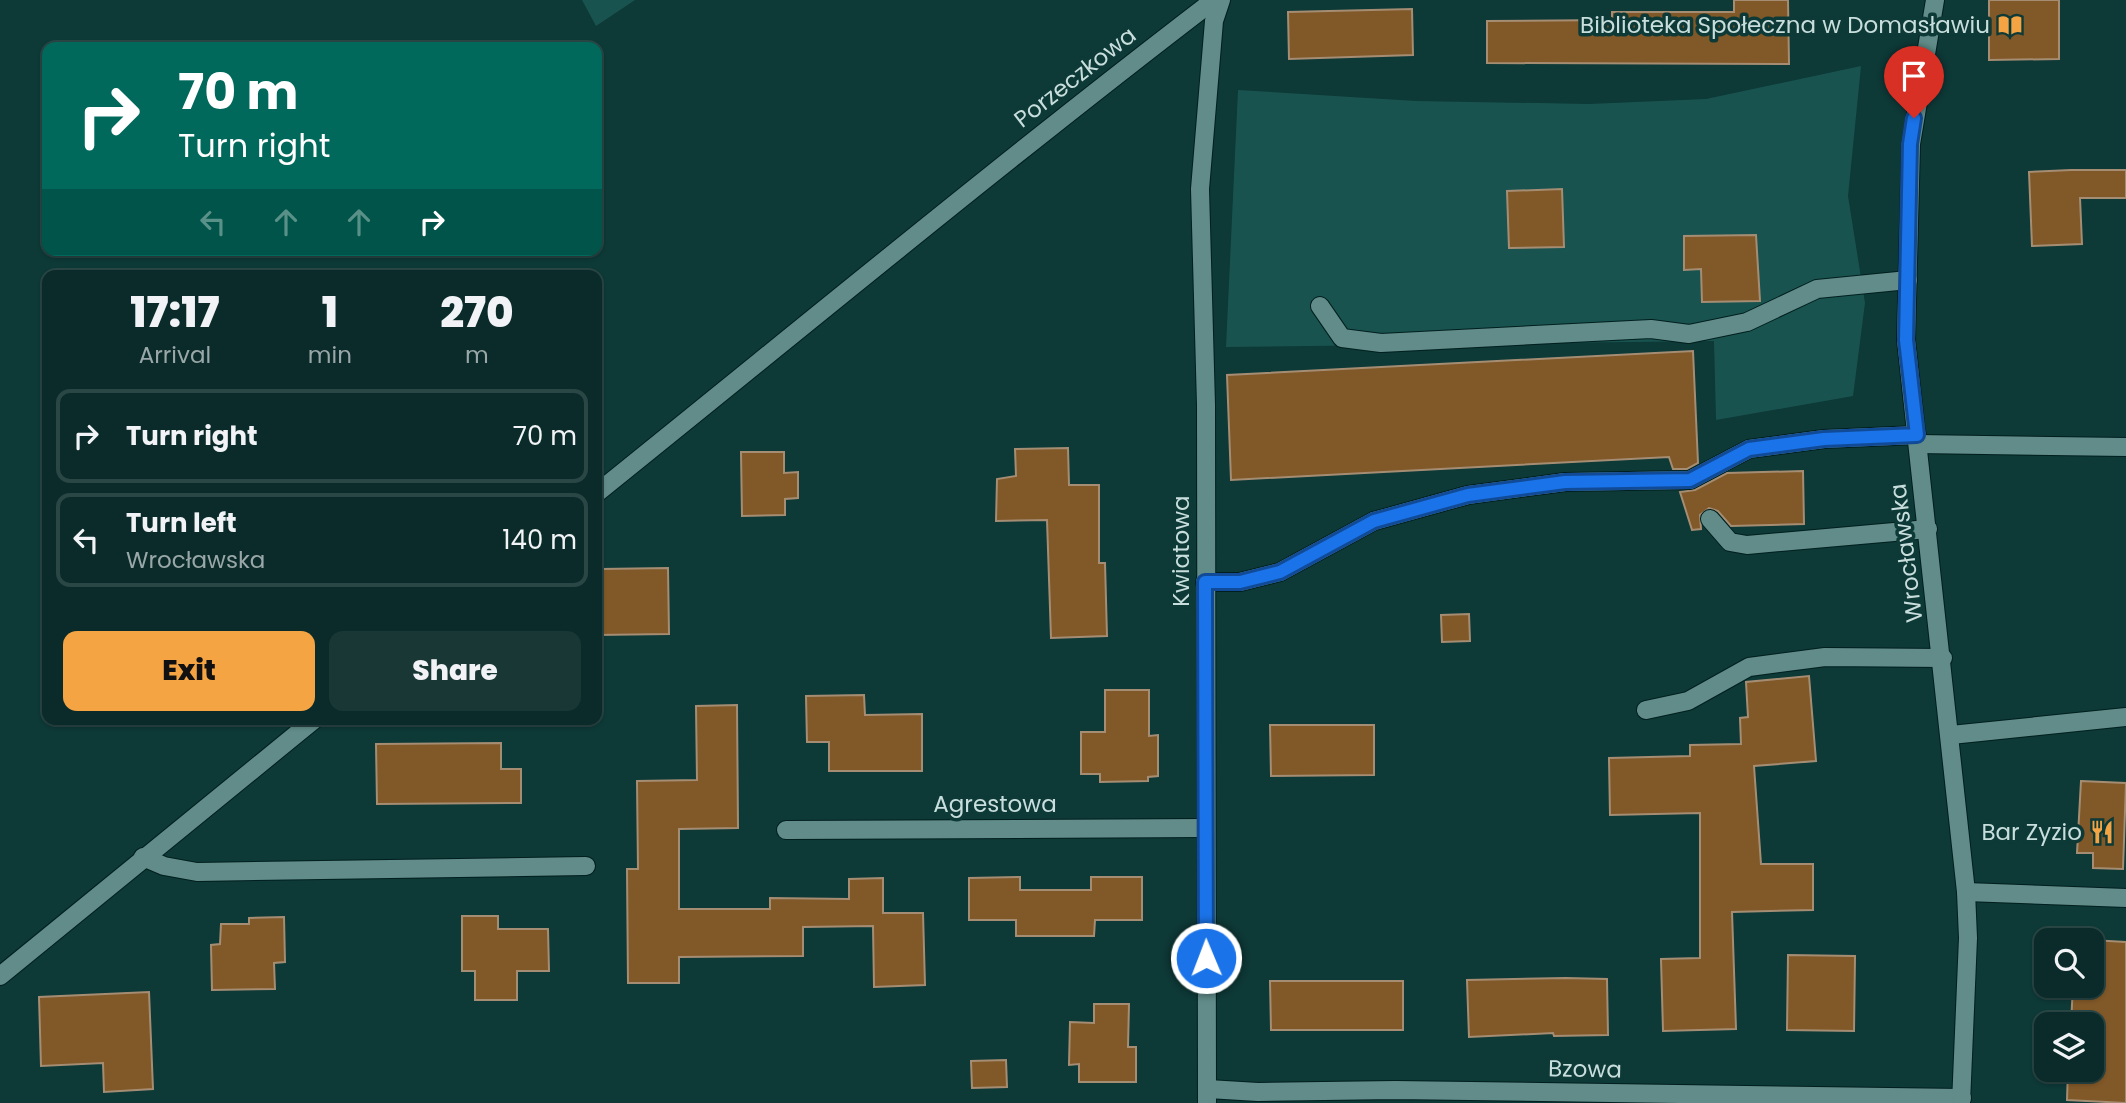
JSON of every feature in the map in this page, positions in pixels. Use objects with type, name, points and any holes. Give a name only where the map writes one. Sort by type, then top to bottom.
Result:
[{"type":"street","name":"Porzeczkowa","points":[[602,489],[1055,122],[1214,0]]},
{"type":"street","name":"Kwiatowa","points":[[1208,1096],[1204,828],[1206,405],[1200,189],[1214,21],[1221,0]]},
{"type":"street","name":"Wrocławska","points":[[1935,0],[1910,144],[1906,340],[1966,892],[1968,938],[1961,1101]]},
{"type":"street","points":[[1320,306],[1342,338],[1381,343],[1651,329],[1689,334],[1747,321],[1817,289],[1908,281]]},
{"type":"street","points":[[1205,582],[1240,582],[1280,572],[1374,521],[1468,495],[1565,482],[1690,480],[1749,449],[1824,439],[1917,439],[2126,447]]},
{"type":"street","points":[[1710,519],[1730,542],[1747,545],[1928,529]]},
{"type":"street","points":[[1646,710],[1688,701],[1749,667],[1825,657],[1942,658]]},
{"type":"street","points":[[1951,736],[2126,717]]},
{"type":"street","points":[[0,976],[308,725]]},
{"type":"street","name":"Agrestowa","points":[[786,830],[1204,828]]},
{"type":"street","points":[[143,857],[164,866],[197,872],[586,866]]},
{"type":"street","points":[[1966,892],[2126,898]]},
{"type":"street","name":"Bzowa","points":[[1208,1096],[1258,1092],[1395,1090],[1961,1101]]},
{"type":"shaded area","points":[[582,0],[635,0],[596,26]]},
{"type":"shaded area","points":[[1861,66],[1848,196],[1865,303],[1853,396],[1716,420],[1714,341],[1226,347],[1238,90],[1416,101],[1589,104],[1706,99]]},
{"type":"building","points":[[1734,0],[1788,0],[1789,64],[1487,63],[1487,21],[1612,20],[1612,12],[1734,12]]},
{"type":"building","points":[[1989,0],[2059,0],[2059,59],[1989,60]]},
{"type":"building","points":[[1412,9],[1413,55],[1289,59],[1288,12]]},
{"type":"building","points":[[2126,170],[2126,198],[2080,198],[2082,244],[2032,246],[2029,172]]},
{"type":"building","points":[[1562,189],[1564,247],[1509,248],[1507,191]]},
{"type":"building","points":[[1756,235],[1760,301],[1702,302],[1701,269],[1684,270],[1684,236]]},
{"type":"building","points":[[1693,351],[1698,463],[1687,469],[1673,469],[1669,457],[1231,480],[1227,375]]},
{"type":"building","points":[[1068,448],[1069,485],[1099,485],[1099,563],[1105,563],[1107,636],[1051,638],[1047,520],[996,521],[997,479],[1016,476],[1015,449]]},
{"type":"building","points":[[741,452],[784,452],[784,473],[798,472],[798,498],[785,499],[785,515],[742,516]]},
{"type":"building","points":[[1803,471],[1804,524],[1731,526],[1718,511],[1709,508],[1700,515],[1701,529],[1692,530],[1680,492],[1695,490],[1727,473]]},
{"type":"building","points":[[668,568],[669,634],[602,635],[602,569]]},
{"type":"building","points":[[1469,614],[1470,641],[1442,642],[1441,615]]},
{"type":"building","points":[[1809,676],[1816,761],[1754,766],[1761,864],[1813,864],[1813,910],[1732,912],[1736,1029],[1663,1031],[1661,959],[1700,958],[1700,813],[1610,815],[1609,758],[1690,756],[1690,745],[1741,744],[1740,718],[1748,717],[1746,682]]},
{"type":"building","points":[[1105,690],[1149,690],[1149,736],[1158,735],[1158,776],[1148,777],[1148,781],[1100,782],[1100,774],[1081,774],[1081,732],[1105,732]]},
{"type":"building","points":[[864,695],[865,715],[922,714],[922,771],[829,771],[829,742],[807,742],[806,696]]},
{"type":"building","points":[[737,705],[738,828],[679,829],[679,909],[770,909],[770,898],[849,899],[849,879],[883,878],[883,913],[923,913],[925,985],[874,987],[873,926],[803,927],[803,956],[679,957],[679,983],[628,983],[627,869],[638,869],[637,781],[697,780],[696,706]]},
{"type":"building","points":[[1270,725],[1374,725],[1374,775],[1271,776]]},
{"type":"building","points":[[501,743],[501,769],[521,769],[521,803],[377,804],[376,744]]},
{"type":"building","points":[[2081,781],[2126,783],[2123,869],[2093,868],[2093,853],[2077,853]]},
{"type":"building","points":[[1020,877],[1020,890],[1091,890],[1091,877],[1142,877],[1142,920],[1095,920],[1094,936],[1016,936],[1016,920],[969,920],[969,878]]},
{"type":"building","points":[[462,916],[498,916],[498,929],[548,929],[549,971],[517,971],[517,1000],[475,1000],[475,971],[462,971]]},
{"type":"building","points":[[284,917],[285,962],[274,963],[275,989],[212,990],[211,945],[220,944],[221,924],[249,924],[249,918]]},
{"type":"building","points":[[2104,941],[2126,942],[2126,1103],[2067,1100],[2068,1082],[2104,1082],[2104,1012],[2072,1012],[2072,998],[2104,998]]},
{"type":"building","points":[[1788,955],[1855,956],[1854,1031],[1787,1030]]},
{"type":"building","points":[[1607,979],[1608,1035],[1554,1036],[1553,1033],[1469,1037],[1467,980]]},
{"type":"building","points":[[1270,981],[1403,981],[1403,1030],[1271,1030]]},
{"type":"building","points":[[149,992],[153,1089],[104,1092],[103,1063],[41,1066],[39,997]]},
{"type":"building","points":[[1094,1004],[1129,1004],[1128,1047],[1136,1047],[1136,1082],[1079,1082],[1079,1064],[1069,1065],[1070,1022],[1094,1023]]},
{"type":"building","points":[[1006,1060],[1007,1087],[972,1088],[971,1061]]},
{"type":"place","name":"Biblioteka Społeczna w Domasławiu","points":[[2010,25]]},
{"type":"place","name":"Bar Zyzio","points":[[2102,832]]},
{"type":"route","points":[[1206,958],[1205,582],[1240,582],[1280,572],[1374,521],[1415,512],[1468,495],[1565,482],[1690,480],[1749,449],[1824,439],[1917,435],[1906,340],[1910,144],[1914,118]]}]
